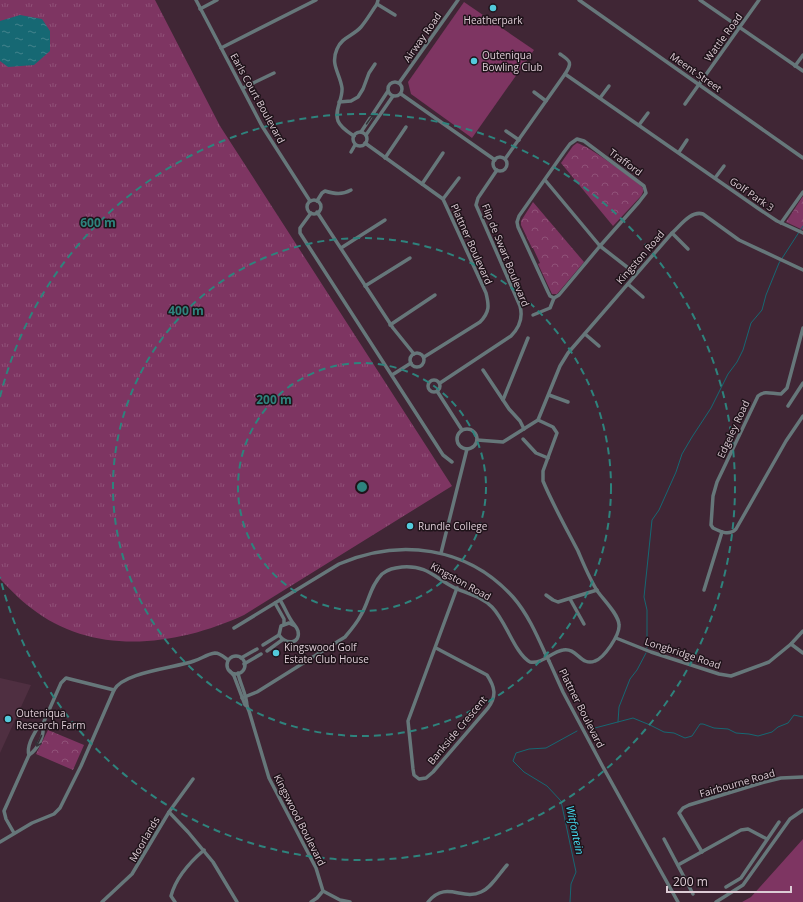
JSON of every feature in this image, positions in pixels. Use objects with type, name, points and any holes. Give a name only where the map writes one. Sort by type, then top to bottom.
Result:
[{"type":"street","name":"Earls Court Boulevard","points":[[196,0],[262,126],[310,201]]},
{"type":"street","points":[[200,8],[217,0]]},
{"type":"street","points":[[221,48],[316,0]]},
{"type":"street","name":"Airway Road","points":[[399,83],[458,0]]},
{"type":"street","name":"Meent Street","points":[[579,0],[803,158]]},
{"type":"street","points":[[700,0],[803,71]]},
{"type":"street","name":"Wattle Road","points":[[685,104],[759,0]]},
{"type":"street","points":[[354,136],[343,128],[337,114],[342,87],[334,64],[337,49],[342,40],[361,28],[378,2],[395,15]]},
{"type":"street","points":[[505,159],[569,68],[570,63],[560,54]]},
{"type":"street","points":[[795,66],[803,55]]},
{"type":"street","points":[[340,102],[351,101],[358,98],[369,73],[375,64]]},
{"type":"street","points":[[243,88],[274,73]]},
{"type":"street","name":"Golf Park 3","points":[[565,74],[759,209],[781,223],[803,233]]},
{"type":"street","points":[[354,136],[361,132],[392,83],[399,83],[402,87],[400,94]]},
{"type":"street","points":[[600,98],[609,86]]},
{"type":"street","points":[[388,91],[393,96]]},
{"type":"street","points":[[534,92],[546,101]]},
{"type":"street","points":[[355,145],[361,146],[365,143],[366,135],[393,96],[400,94]]},
{"type":"street","points":[[400,94],[495,160]]},
{"type":"street","points":[[639,125],[648,113]]},
{"type":"street","points":[[385,158],[406,127]]},
{"type":"street","points":[[506,131],[519,140]]},
{"type":"street","points":[[361,132],[366,135]]},
{"type":"street","points":[[351,152],[355,145],[353,140],[354,136]]},
{"type":"street","name":"Trafford","points":[[577,139],[584,141],[644,186],[646,190],[645,195],[600,246],[559,295],[554,298],[550,296],[518,227],[517,222],[519,216],[570,144],[577,139]]},
{"type":"street","points":[[679,152],[687,140]]},
{"type":"street","name":"Plattner Boulevard","points":[[365,143],[443,199],[486,293],[489,306],[486,316],[480,322],[424,358]]},
{"type":"street","points":[[422,184],[443,153]]},
{"type":"street","points":[[495,160],[500,157],[505,159]]},
{"type":"street","points":[[495,160],[494,165],[497,170],[503,171],[507,164],[505,159]]},
{"type":"street","name":"Golf Park 3","points":[[715,178],[724,166]]},
{"type":"street","name":"Flip de Swart Boulevard","points":[[440,383],[511,336],[519,325],[521,315],[520,306],[476,205],[478,198],[497,170]]},
{"type":"street","points":[[443,199],[458,178]]},
{"type":"street","points":[[545,180],[600,246],[636,274]]},
{"type":"street","points":[[317,201],[325,191],[338,194],[351,190]]},
{"type":"street","name":"Golf Park 3","points":[[781,223],[803,192]]},
{"type":"street","points":[[311,213],[307,208],[307,204],[310,201],[317,201]]},
{"type":"street","points":[[317,201],[320,207],[317,212]]},
{"type":"street","points":[[317,212],[311,213],[300,228],[300,233],[443,455],[452,462]]},
{"type":"street","points":[[317,212],[390,324],[414,354],[418,353],[424,358],[421,366],[416,367],[411,363],[410,358],[414,354]]},
{"type":"street","name":"Kingston Road","points":[[538,420],[564,358],[672,233],[692,215],[700,213],[739,240],[803,270]]},
{"type":"street","points":[[341,248],[385,220]]},
{"type":"street","points":[[672,233],[688,249]]},
{"type":"street","points":[[365,286],[410,258]]},
{"type":"street","points":[[628,284],[643,297]]},
{"type":"street","points":[[390,324],[435,296]]},
{"type":"street","points":[[533,315],[550,308],[554,298]]},
{"type":"street","name":"Edgeley Road","points":[[722,532],[713,528],[712,524],[713,496],[717,482],[758,396],[761,393],[766,392],[781,394],[787,388],[801,343],[803,328]]},
{"type":"street","points":[[585,334],[599,346]]},
{"type":"street","points":[[503,400],[528,338]]},
{"type":"street","points":[[392,375],[411,363]]},
{"type":"street","points":[[483,370],[503,400],[520,421],[524,429]]},
{"type":"street","points":[[435,379],[440,383],[440,388],[437,391],[433,392],[429,390],[428,384],[430,380],[435,379]]},
{"type":"street","points":[[788,406],[803,383]]},
{"type":"street","points":[[437,391],[462,430]]},
{"type":"street","points":[[549,395],[568,402]]},
{"type":"street","points":[[704,590],[722,532],[732,533],[736,529],[786,441],[803,416]]},
{"type":"street","points":[[477,440],[503,442],[538,420],[553,426],[557,433],[543,471],[543,481],[597,590],[618,620],[619,627],[616,638]]},
{"type":"street","points":[[468,429],[474,432],[477,440],[475,445],[467,449],[461,447],[457,441],[458,435],[462,430],[468,429]]},
{"type":"street","points":[[523,439],[536,453],[548,458]]},
{"type":"street","points":[[441,553],[467,449]]},
{"type":"street","name":"Plattner Boulevard","points":[[234,628],[339,564],[359,556],[382,551],[400,549],[441,553],[477,568],[489,575],[502,586],[526,615],[563,692],[678,902]]},
{"type":"street","name":"Kingston Road","points":[[243,697],[263,688],[345,637],[362,615],[373,586],[382,575],[389,570],[404,567],[415,567],[427,570],[457,588],[482,599],[492,607],[501,618],[520,652],[530,662],[537,662],[563,650],[573,651],[583,661],[596,661],[616,638]]},
{"type":"street","name":"Bankside Crescent","points":[[436,648],[487,675],[494,690],[494,697],[488,708],[433,772],[426,778],[420,779],[414,775],[408,721],[457,588]]},
{"type":"street","points":[[546,594],[558,602],[597,590]]},
{"type":"street","points":[[570,599],[584,624]]},
{"type":"street","points":[[275,603],[284,619],[284,624],[280,629],[279,635],[282,640],[290,642],[297,638],[298,629],[291,620],[280,600]]},
{"type":"street","points":[[284,624],[289,623],[295,626]]},
{"type":"street","name":"Longbridge Road","points":[[616,638],[651,652],[726,676],[731,676],[769,662],[791,644],[803,631]]},
{"type":"street","points":[[263,645],[279,635]]},
{"type":"street","points":[[267,650],[282,640]]},
{"type":"street","points":[[269,642],[273,647]]},
{"type":"street","points":[[791,644],[803,653]]},
{"type":"street","points":[[241,658],[244,664],[243,670],[238,673],[232,673],[227,666],[228,660],[233,656],[241,658],[257,649]]},
{"type":"street","points":[[250,653],[254,658]]},
{"type":"street","points":[[0,842],[32,823],[54,814],[60,808],[81,766],[114,690],[120,682],[148,671],[194,661],[213,654],[220,654],[228,660]]},
{"type":"street","points":[[244,664],[261,654]]},
{"type":"street","name":"Kingswood Boulevard","points":[[230,671],[234,676],[243,697],[269,778],[316,868],[323,891]]},
{"type":"street","name":"Kingswood Boulevard","points":[[238,673],[243,697]]},
{"type":"street","points":[[29,755],[28,748],[38,727],[42,726],[61,684],[66,678],[114,690]]},
{"type":"street","points":[[14,833],[6,819],[4,811],[29,755],[34,751],[42,735],[44,729],[42,726]]},
{"type":"street","name":"Fairbourne Road","points":[[702,852],[679,813],[683,808],[761,783],[781,778],[803,777]]},
{"type":"street","name":"Moorlands","points":[[102,902],[132,874],[169,812],[193,779]]},
{"type":"street","points":[[716,902],[743,885],[790,819],[803,810]]},
{"type":"street","points":[[169,812],[204,850],[228,885],[237,902]]},
{"type":"street","points":[[726,887],[741,878],[779,822]]},
{"type":"street","points":[[678,865],[745,830],[756,832],[767,839]]},
{"type":"street","points":[[664,839],[692,894]]},
{"type":"street","points":[[175,902],[171,896],[178,879],[188,864],[204,850]]},
{"type":"street","points":[[428,902],[437,893],[480,893],[485,890],[507,865]]},
{"type":"street","points":[[311,902],[323,891],[340,900],[350,902]]},
{"type":"shaded area","name":"Outeniqua Research Farm","points":[[0,678],[31,685],[0,753]]},
{"type":"green space","points":[[0,0],[155,0],[220,126],[452,486],[244,615],[218,626],[191,634],[136,642],[108,640],[81,634],[55,624],[31,608],[0,579]]},
{"type":"green space","name":"Outeniqua Bowling Club","points":[[464,2],[534,50],[472,138],[411,94],[408,82]]},
{"type":"green space","points":[[577,143],[610,163],[643,188],[641,196],[613,226],[561,163],[573,146]]},
{"type":"green space","points":[[803,196],[803,230],[786,222]]},
{"type":"green space","points":[[533,202],[584,262],[557,294],[552,294],[538,264],[540,263],[521,225],[521,221]]},
{"type":"green space","points":[[48,730],[84,745],[73,770],[36,754]]},
{"type":"green space","points":[[803,839],[803,902],[742,902],[751,897]]},
{"type":"water","points":[[20,15],[42,19],[50,31],[50,51],[34,65],[8,67],[0,61],[0,21]]},
{"type":"waterway","points":[[647,648],[647,610],[644,597],[652,520],[659,510],[676,472],[682,454],[711,408],[728,374],[737,362],[743,350],[751,323],[762,310],[766,295],[779,263],[803,226]]},
{"type":"waterway","points":[[618,722],[619,707],[630,679],[637,670],[646,653]]},
{"type":"waterway","name":"Witfontein","points":[[595,728],[633,718],[664,732],[674,733],[685,738],[692,736],[700,724],[714,728],[728,729],[736,733],[758,736],[772,732],[778,727],[788,723],[794,715],[803,717]]},
{"type":"waterway","name":"Witfontein","points":[[570,902],[571,884],[576,872],[561,801],[547,786],[524,772],[513,761],[516,753],[529,749],[546,748],[577,731]]},
{"type":"place","name":"Heatherpark","points":[[493,8]]},
{"type":"place","name":"Outeniqua Bowling Club","points":[[474,61]]},
{"type":"place","name":"Rundle College","points":[[410,526]]},
{"type":"place","name":"Kingswood Golf Estate Club House","points":[[276,653]]},
{"type":"place","name":"Outeniqua Research Farm","points":[[8,719]]}]
